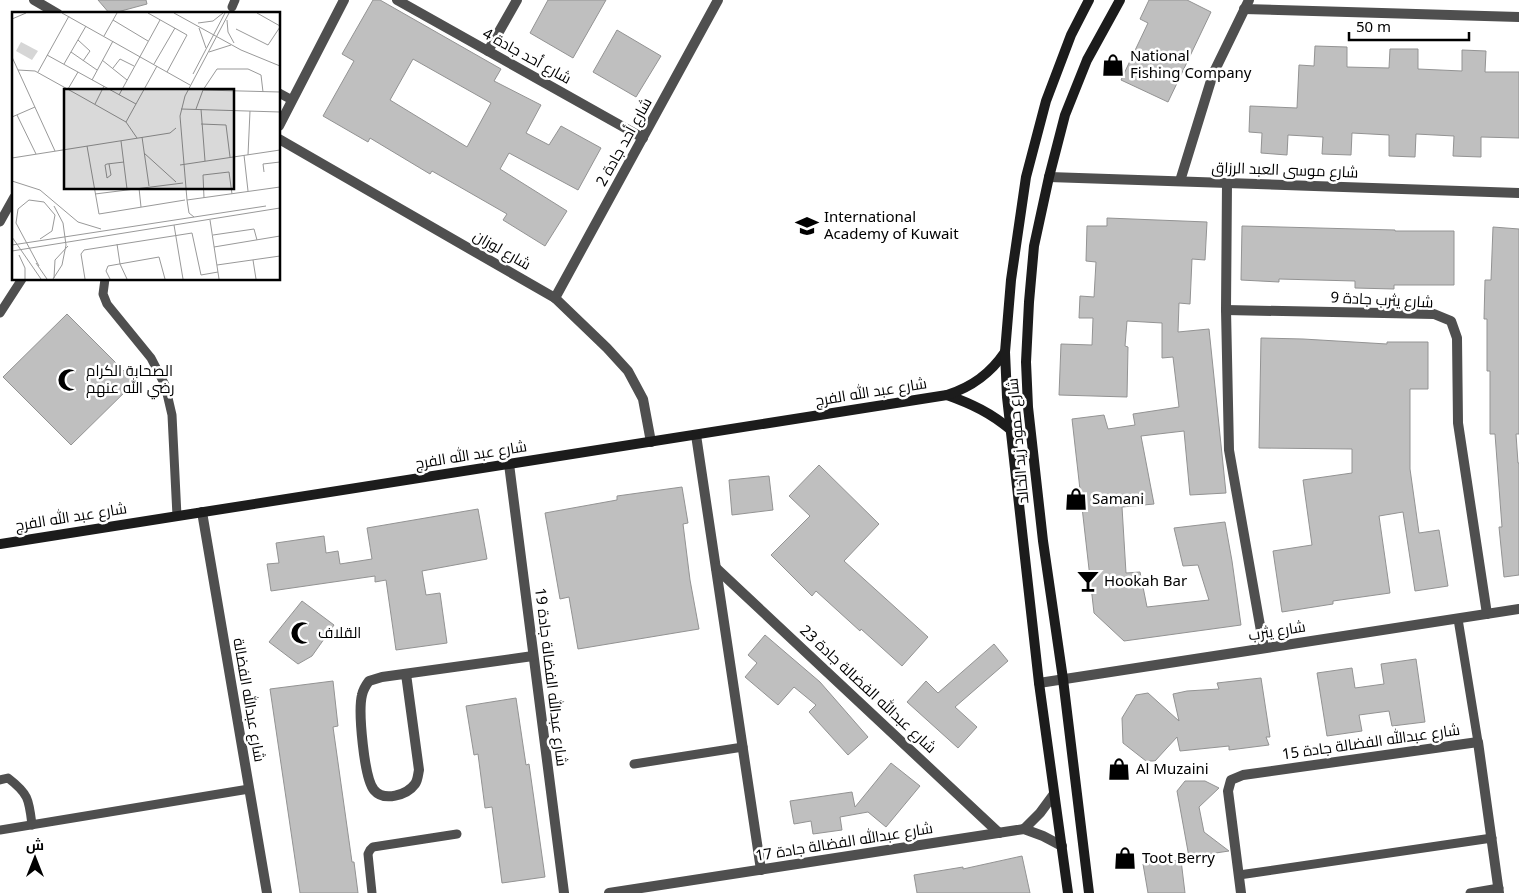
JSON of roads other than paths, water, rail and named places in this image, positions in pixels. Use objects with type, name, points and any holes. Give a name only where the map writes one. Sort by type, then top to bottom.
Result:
[{"type":"main road","name":"شارع حمود زيد الخالد","points":[[1068,893],[1039,683],[1011,430],[1005,352],[1010,280],[1026,177],[1046,101],[1071,35],[1089,0]]},
{"type":"main road","name":"شارع حمود زيد الخالد","points":[[1089,893],[1042,531],[1028,407],[1026,362],[1034,246],[1065,115],[1087,60],[1120,0]]},
{"type":"main road","name":"شارع عبد الله الفرج","points":[[0,544],[947,395],[961,390],[986,375],[1005,352]]},
{"type":"main road","name":"شارع عبد الله الفرج","points":[[947,395],[988,412],[1011,430]]},
{"type":"street","points":[[36,0],[55,12]]},
{"type":"street","points":[[280,124],[344,0]]},
{"type":"street","name":"شارع أحد جادة 4","points":[[397,0],[643,138]]},
{"type":"street","points":[[488,51],[517,0]]},
{"type":"street","name":"شارع أحد جادة 2","points":[[555,298],[718,0]]},
{"type":"street","points":[[1180,181],[1213,74],[1246,4],[1519,17]]},
{"type":"street","name":"شارع لوزان","points":[[280,140],[555,298],[628,371],[643,399],[651,442]]},
{"type":"street","name":"شارع موسى العبد الرزاق","points":[[1049,177],[1519,193]]},
{"type":"street","points":[[1227,183],[1226,310],[1229,450],[1264,648]]},
{"type":"street","name":"شارع يثرب جادة 9","points":[[1226,310],[1434,314],[1451,321],[1457,338],[1458,423],[1487,614]]},
{"type":"street","points":[[696,435],[761,870]]},
{"type":"street","name":"شارع عبدالله الفضالة جادة 19","points":[[509,464],[564,893]]},
{"type":"street","name":"شارع عبدالله الفضالة","points":[[202,512],[267,893]]},
{"type":"street","name":"شارع عبدالله الفضالة جادة 23","points":[[716,568],[999,833]]},
{"type":"street","name":"شارع يثرب","points":[[1039,683],[1519,609]]},
{"type":"street","points":[[406,674],[419,770],[417,782],[410,790],[399,796],[387,796],[375,791],[369,781],[360,719],[362,694],[369,681],[382,677],[534,656]]},
{"type":"street","name":"شارع عبدالله الفضالة جادة 15","points":[[1241,893],[1228,790],[1231,780],[1237,777],[1478,742],[1499,891]]},
{"type":"street","points":[[1054,794],[1040,813],[1024,829],[1062,846]]},
{"type":"street","name":"شارع عبدالله الفضالة جادة 17","points":[[609,893],[669,888],[761,870],[1024,829]]},
{"type":"lane","points":[[280,94],[292,100]]},
{"type":"lane","points":[[0,222],[12,201]]},
{"type":"lane","points":[[0,313],[21,280]]},
{"type":"lane","points":[[105,280],[103,294],[107,304],[151,358],[165,385],[172,415],[177,516]]},
{"type":"lane","points":[[1458,619],[1478,742]]},
{"type":"lane","points":[[634,764],[743,747]]},
{"type":"lane","points":[[0,780],[8,778],[23,790],[29,804],[32,825]]},
{"type":"lane","points":[[0,830],[249,789]]},
{"type":"lane","points":[[372,893],[368,854],[373,847],[457,834]]},
{"type":"lane","points":[[1239,875],[1492,838]]},
{"type":"lane","points":[[1470,893],[1499,891]]},
{"type":"place","name":"National Fishing Company","points":[[1113,65]]},
{"type":"place","name":"International Academy of Kuwait","points":[[807,226]]},
{"type":"place","name":"الصحابة الكرام رضي الله عنهم","points":[[69,380]]},
{"type":"place","name":"Samani","points":[[1076,499]]},
{"type":"place","name":"Hookah Bar","points":[[1088,581]]},
{"type":"place","name":"القلاف","points":[[302,633]]},
{"type":"place","name":"Al Muzaini","points":[[1119,769]]},
{"type":"place","name":"Toot Berry","points":[[1125,858]]}]
